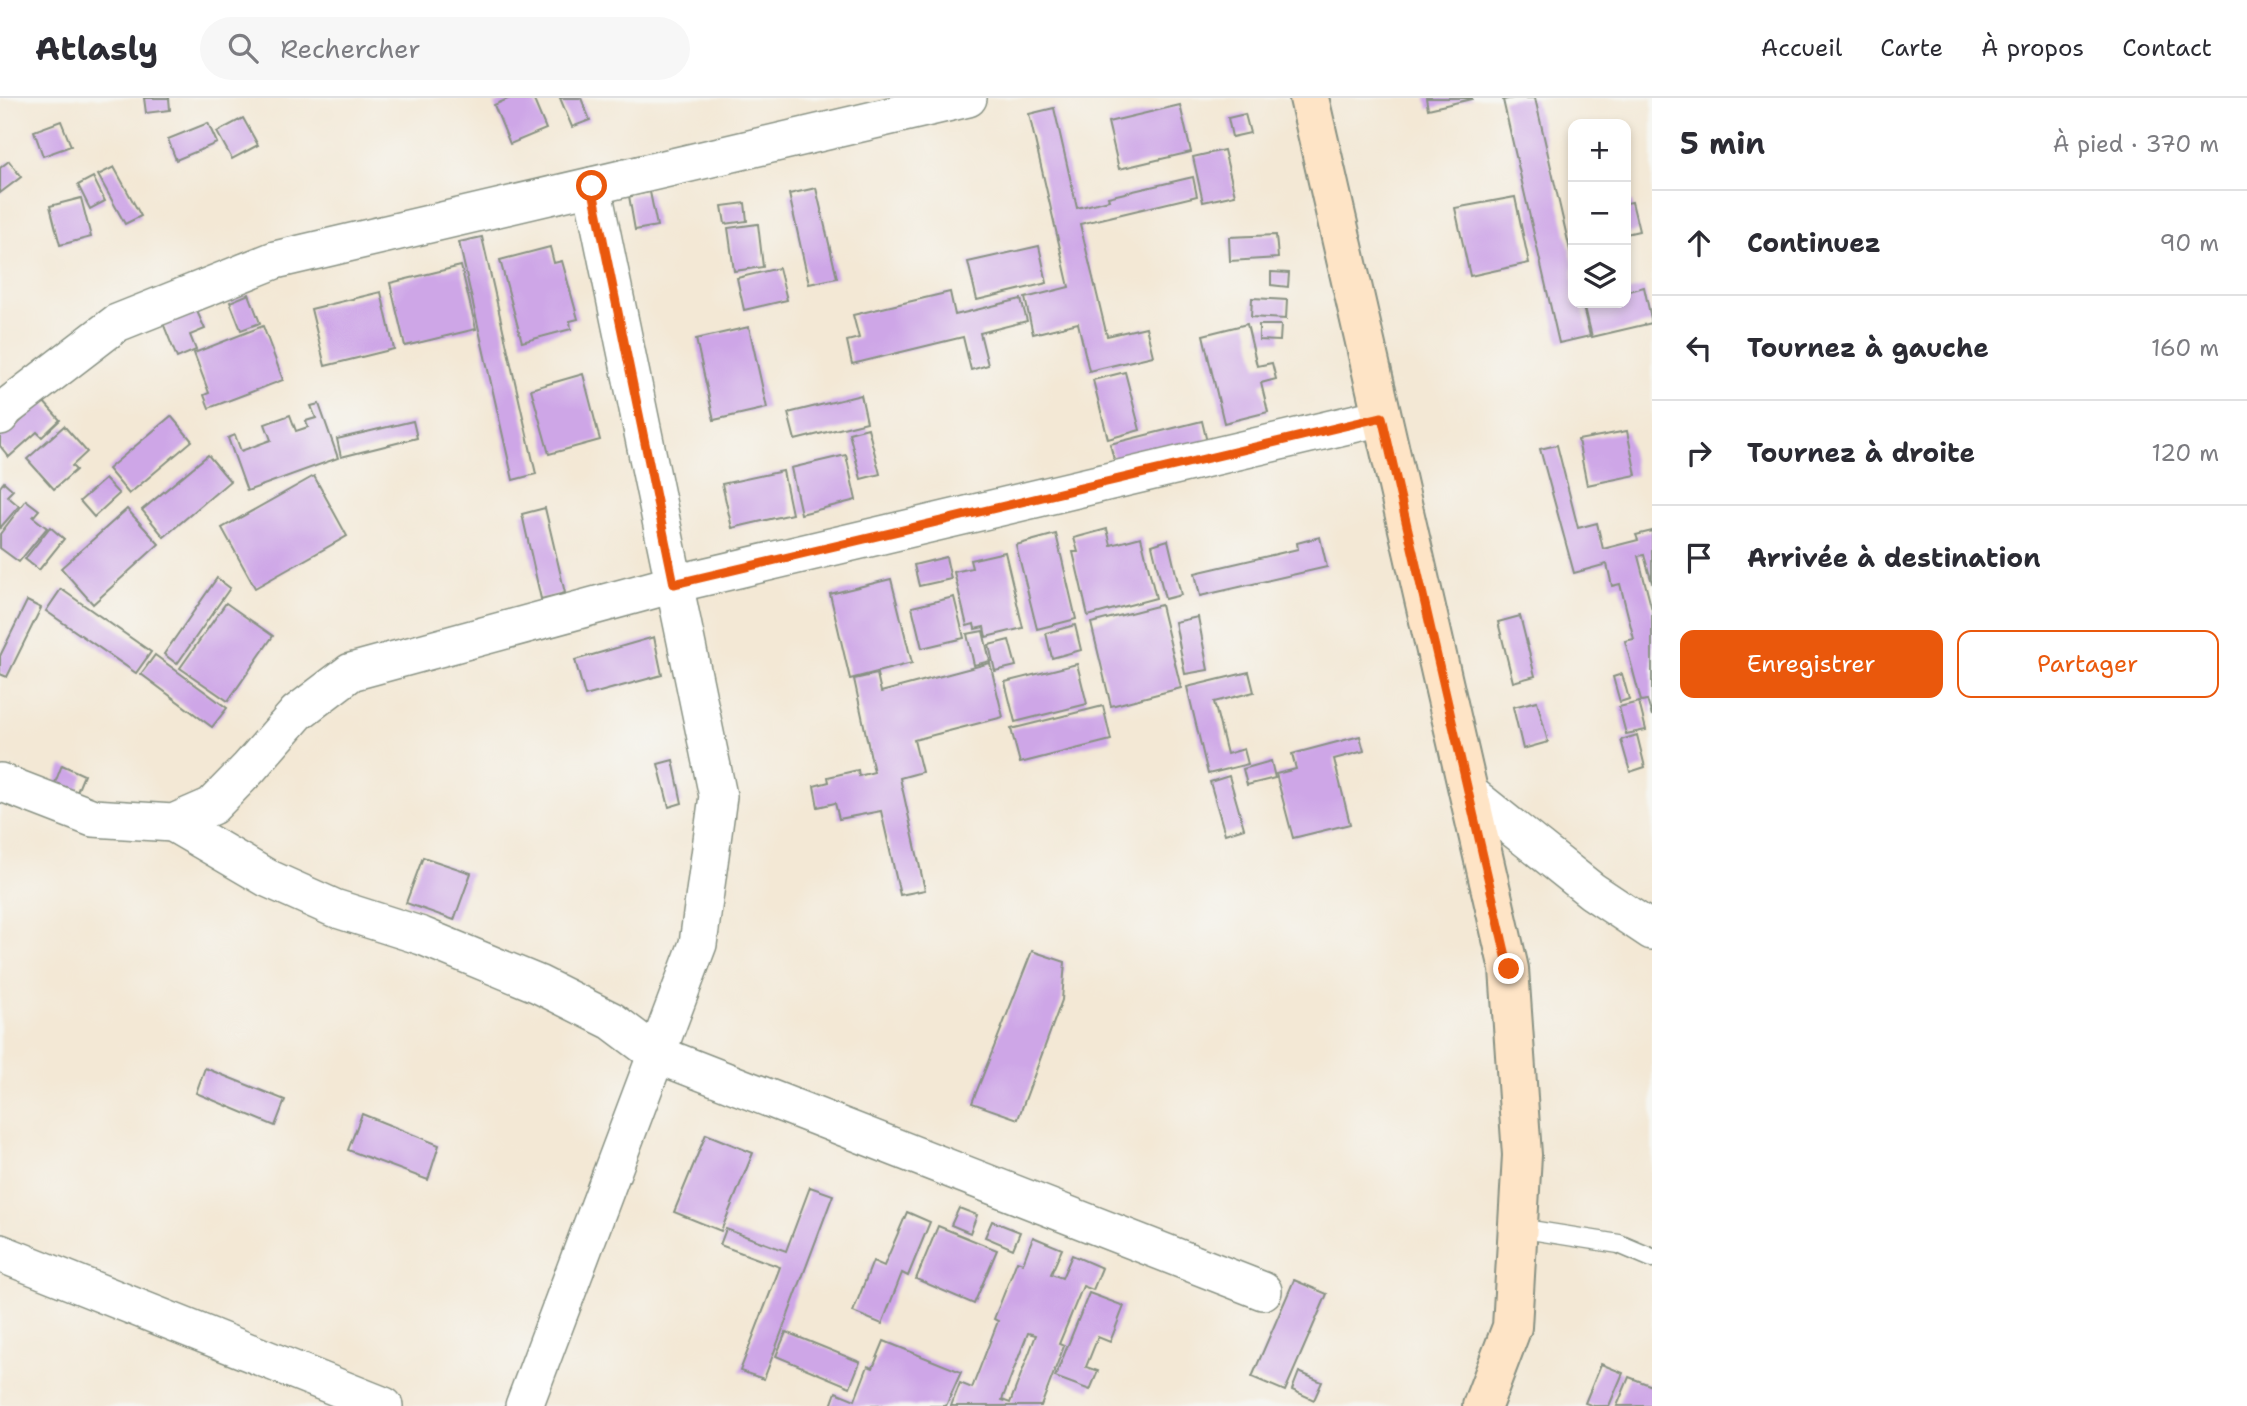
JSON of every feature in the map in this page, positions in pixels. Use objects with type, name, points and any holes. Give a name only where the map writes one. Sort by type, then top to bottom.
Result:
[{"type":"street","points":[[0,416],[6,408],[117,323],[275,260],[968,98]]},
{"type":"street","points":[[1309,98],[1509,969],[1522,1155],[1512,1328],[1482,1406]]},
{"type":"street","points":[[524,1406],[698,944],[718,796],[592,186]]},
{"type":"street","points":[[0,782],[93,818],[173,822],[212,806],[297,713],[351,672],[674,584],[1382,417]]},
{"type":"street","points":[[1469,793],[1592,891],[1652,931]]},
{"type":"street","points":[[173,822],[267,878],[334,908],[422,936],[538,984],[612,1021],[656,1054],[1263,1291]]},
{"type":"street","points":[[0,1253],[384,1406]]},
{"type":"lane","points":[[1518,1228],[1619,1244],[1652,1258]]},
{"type":"building","points":[[144,98],[169,98],[170,110],[146,113]]},
{"type":"building","points":[[510,98],[533,98],[546,129],[510,144],[494,105]]},
{"type":"building","points":[[560,98],[581,98],[590,120],[572,127]]},
{"type":"building","points":[[1426,98],[1472,98],[1472,99],[1428,109]]},
{"type":"building","points":[[1535,98],[1568,241],[1568,308],[1583,308],[1590,336],[1559,343],[1503,100]]},
{"type":"building","points":[[1180,105],[1191,152],[1119,169],[1108,122]]},
{"type":"building","points":[[1054,108],[1077,208],[1109,200],[1108,197],[1193,177],[1197,196],[1080,224],[1107,336],[1146,327],[1153,356],[1089,371],[1078,323],[1033,334],[1025,298],[1069,287],[1029,114]]},
{"type":"building","points":[[1245,114],[1250,133],[1232,137],[1228,118]]},
{"type":"building","points":[[243,118],[258,145],[232,159],[217,132]]},
{"type":"building","points":[[61,121],[71,146],[43,156],[34,131]]},
{"type":"building","points":[[208,123],[217,143],[176,160],[168,139]]},
{"type":"building","points":[[1224,150],[1235,195],[1203,202],[1193,157]]},
{"type":"building","points":[[9,161],[21,177],[0,193],[0,168]]},
{"type":"building","points":[[114,167],[141,216],[125,224],[98,175]]},
{"type":"building","points":[[93,177],[105,201],[90,209],[78,185]]},
{"type":"building","points":[[816,188],[837,278],[809,284],[789,194]]},
{"type":"building","points":[[650,192],[657,226],[635,230],[629,196]]},
{"type":"building","points":[[1515,197],[1529,263],[1470,276],[1455,208]]},
{"type":"building","points":[[81,198],[91,237],[60,245],[50,206]]},
{"type":"building","points":[[1631,202],[1639,231],[1631,233]]},
{"type":"building","points":[[745,203],[747,221],[725,224],[722,206]]},
{"type":"building","points":[[758,224],[763,267],[734,271],[728,228]]},
{"type":"building","points":[[1276,235],[1278,258],[1230,261],[1229,237]]},
{"type":"building","points":[[482,237],[536,474],[513,480],[459,242]]},
{"type":"building","points":[[1039,246],[1047,283],[977,300],[968,262]]},
{"type":"building","points":[[550,247],[554,263],[562,261],[578,319],[570,321],[571,329],[522,342],[500,260]]},
{"type":"building","points":[[461,266],[476,329],[405,346],[390,283]]},
{"type":"building","points":[[779,268],[787,300],[744,310],[737,278]]},
{"type":"building","points":[[1271,272],[1289,273],[1288,287],[1271,285]]},
{"type":"building","points":[[1644,287],[1652,323],[1592,337],[1585,308],[1631,308],[1631,291]]},
{"type":"building","points":[[381,292],[394,349],[325,366],[311,309]]},
{"type":"building","points":[[950,292],[955,315],[1021,299],[1027,321],[980,333],[988,365],[971,370],[963,337],[852,364],[847,341],[859,338],[853,315]]},
{"type":"building","points":[[249,294],[260,323],[241,330],[230,302]]},
{"type":"building","points":[[1252,298],[1287,300],[1286,319],[1251,317]]},
{"type":"building","points":[[196,309],[205,329],[190,335],[196,350],[177,358],[163,323]]},
{"type":"building","points":[[1247,324],[1257,366],[1272,363],[1276,379],[1261,383],[1268,412],[1224,423],[1203,335]]},
{"type":"building","points":[[1259,325],[1281,325],[1280,341],[1259,340]]},
{"type":"building","points":[[263,326],[283,380],[209,408],[204,395],[209,393],[194,353]]},
{"type":"building","points":[[749,327],[767,408],[714,420],[696,339]]},
{"type":"building","points":[[1125,372],[1140,430],[1108,439],[1093,380]]},
{"type":"building","points":[[583,374],[600,440],[549,454],[531,389]]},
{"type":"building","points":[[861,395],[867,422],[795,440],[788,413]]},
{"type":"building","points":[[43,401],[60,420],[42,437],[37,432],[9,457],[0,446],[0,428],[11,430]]},
{"type":"building","points":[[319,404],[338,458],[247,491],[228,438],[235,435],[241,451],[271,440],[265,424],[290,415],[296,431],[308,427],[306,421],[316,418],[311,406]]},
{"type":"building","points":[[171,416],[192,441],[129,494],[108,469]]},
{"type":"building","points":[[413,421],[417,438],[341,457],[337,439]]},
{"type":"building","points":[[1202,421],[1207,442],[1115,464],[1110,444]]},
{"type":"building","points":[[64,426],[87,452],[72,466],[76,470],[54,489],[27,459]]},
{"type":"building","points":[[868,428],[880,474],[861,479],[849,433]]},
{"type":"building","points":[[1627,431],[1636,475],[1587,485],[1578,440]]},
{"type":"building","points":[[1557,445],[1578,528],[1597,523],[1603,549],[1638,540],[1636,535],[1652,531],[1652,583],[1644,555],[1638,556],[1652,610],[1652,716],[1647,700],[1641,701],[1625,641],[1634,639],[1620,584],[1612,586],[1607,564],[1574,573],[1540,449]]},
{"type":"building","points":[[208,455],[230,481],[164,537],[142,510]]},
{"type":"building","points":[[846,455],[856,500],[801,514],[791,468]]},
{"type":"building","points":[[783,471],[792,514],[732,528],[722,484]]},
{"type":"building","points":[[314,476],[347,536],[255,588],[222,528]]},
{"type":"building","points":[[105,479],[119,494],[94,517],[80,501]]},
{"type":"building","points":[[4,482],[13,490],[7,496],[19,506],[0,528],[0,487]]},
{"type":"building","points":[[26,500],[39,510],[33,517],[47,528],[19,562],[0,548],[0,534]]},
{"type":"building","points":[[545,508],[565,593],[541,599],[522,514]]},
{"type":"building","points":[[127,509],[159,544],[93,604],[61,568]]},
{"type":"building","points":[[50,527],[64,539],[39,570],[25,559]]},
{"type":"building","points":[[1107,529],[1111,545],[1141,537],[1156,598],[1088,616],[1073,552],[1078,552],[1074,538]]},
{"type":"building","points":[[1056,534],[1076,619],[1037,629],[1016,545]]},
{"type":"building","points":[[1320,537],[1327,567],[1200,596],[1195,573],[1298,549],[1297,543]]},
{"type":"building","points":[[1168,540],[1181,595],[1165,599],[1152,545]]},
{"type":"building","points":[[1005,552],[1023,628],[986,637],[984,627],[975,629],[974,624],[967,626],[954,572],[972,568],[970,560]]},
{"type":"building","points":[[946,557],[951,579],[919,586],[914,565]]},
{"type":"building","points":[[217,578],[230,588],[177,664],[164,654]]},
{"type":"building","points":[[891,579],[912,663],[850,679],[830,594]]},
{"type":"building","points":[[61,589],[151,652],[136,673],[46,611]]},
{"type":"building","points":[[954,597],[964,638],[922,648],[912,607]]},
{"type":"building","points":[[27,601],[41,608],[7,677],[0,674],[0,656]]},
{"type":"building","points":[[226,603],[273,636],[228,701],[180,668]]},
{"type":"building","points":[[1161,605],[1181,688],[1111,706],[1091,623]]},
{"type":"building","points":[[1520,616],[1535,676],[1513,682],[1498,622]]},
{"type":"building","points":[[1198,617],[1208,670],[1185,674],[1175,622]]},
{"type":"building","points":[[1075,625],[1081,650],[1052,658],[1046,633]]},
{"type":"building","points":[[983,631],[990,661],[974,665],[967,634]]},
{"type":"building","points":[[654,637],[662,675],[585,696],[575,660]]},
{"type":"building","points":[[1009,640],[1016,666],[995,671],[989,645]]},
{"type":"building","points":[[155,655],[227,708],[212,727],[141,674]]},
{"type":"building","points":[[990,663],[1003,717],[914,740],[922,772],[900,778],[925,890],[900,895],[881,811],[839,819],[835,803],[818,807],[814,786],[829,782],[828,777],[858,770],[859,776],[874,772],[854,679],[877,674],[881,692]]},
{"type":"building","points":[[1077,664],[1087,704],[1015,722],[1005,682]]},
{"type":"building","points":[[1249,672],[1254,692],[1214,702],[1227,754],[1244,749],[1248,764],[1208,774],[1187,687]]},
{"type":"building","points":[[1622,674],[1629,699],[1620,702],[1613,677]]},
{"type":"building","points":[[1537,701],[1548,742],[1523,749],[1513,707]]},
{"type":"building","points":[[1639,702],[1646,730],[1626,734],[1619,707]]},
{"type":"building","points":[[1103,706],[1111,740],[1020,763],[1011,729]]},
{"type":"building","points":[[1637,735],[1645,767],[1630,772],[1621,740]]},
{"type":"building","points":[[1360,736],[1364,751],[1334,759],[1350,824],[1293,838],[1276,774],[1296,769],[1292,754]]},
{"type":"building","points":[[673,760],[682,803],[669,807],[658,764]]},
{"type":"building","points":[[1271,761],[1275,778],[1247,785],[1243,769]]},
{"type":"building","points":[[62,765],[84,775],[77,792],[55,783]]},
{"type":"building","points":[[1229,776],[1244,828],[1225,834],[1210,782]]},
{"type":"building","points":[[423,857],[471,873],[454,920],[406,903]]},
{"type":"building","points":[[1032,951],[1065,962],[1062,1000],[1018,1119],[972,1103]]},
{"type":"building","points":[[205,1068],[285,1100],[275,1126],[196,1093]]},
{"type":"building","points":[[362,1114],[439,1145],[428,1180],[348,1150]]},
{"type":"building","points":[[706,1134],[753,1153],[721,1231],[674,1212]]},
{"type":"building","points":[[810,1187],[833,1195],[764,1379],[740,1371],[780,1267],[720,1245],[726,1229],[786,1251]]},
{"type":"building","points":[[959,1208],[977,1215],[970,1233],[951,1225]]},
{"type":"building","points":[[907,1212],[930,1222],[908,1276],[902,1273],[882,1324],[853,1312],[873,1261],[884,1266]]},
{"type":"building","points":[[992,1221],[1020,1232],[1013,1249],[985,1237]]},
{"type":"building","points":[[938,1226],[997,1250],[974,1304],[916,1279]]},
{"type":"building","points":[[1033,1237],[1062,1249],[1051,1274],[1062,1278],[1072,1255],[1102,1268],[1093,1290],[1083,1286],[1059,1344],[1064,1346],[1041,1406],[951,1406],[960,1383],[972,1388],[998,1321],[994,1319],[1017,1261],[1023,1263]],"holes":[[[1028,1333],[1036,1335],[1010,1403],[1002,1400]]]},
{"type":"building","points":[[1294,1280],[1327,1294],[1285,1391],[1252,1377]]},
{"type":"building","points":[[1089,1293],[1124,1306],[1110,1342],[1098,1337],[1086,1367],[1098,1371],[1090,1390],[1055,1377]]},
{"type":"building","points":[[786,1332],[860,1362],[850,1387],[776,1356]]},
{"type":"building","points":[[884,1341],[961,1372],[946,1406],[831,1406],[836,1392],[855,1400],[868,1366],[873,1368]]},
{"type":"building","points":[[1601,1364],[1623,1373],[1609,1406],[1585,1403]]},
{"type":"building","points":[[1299,1372],[1322,1382],[1314,1400],[1292,1390]]},
{"type":"building","points":[[1629,1377],[1652,1386],[1652,1406],[1617,1406]]},
{"type":"route","points":[[592,186],[674,584],[1382,417],[1509,969]]}]
